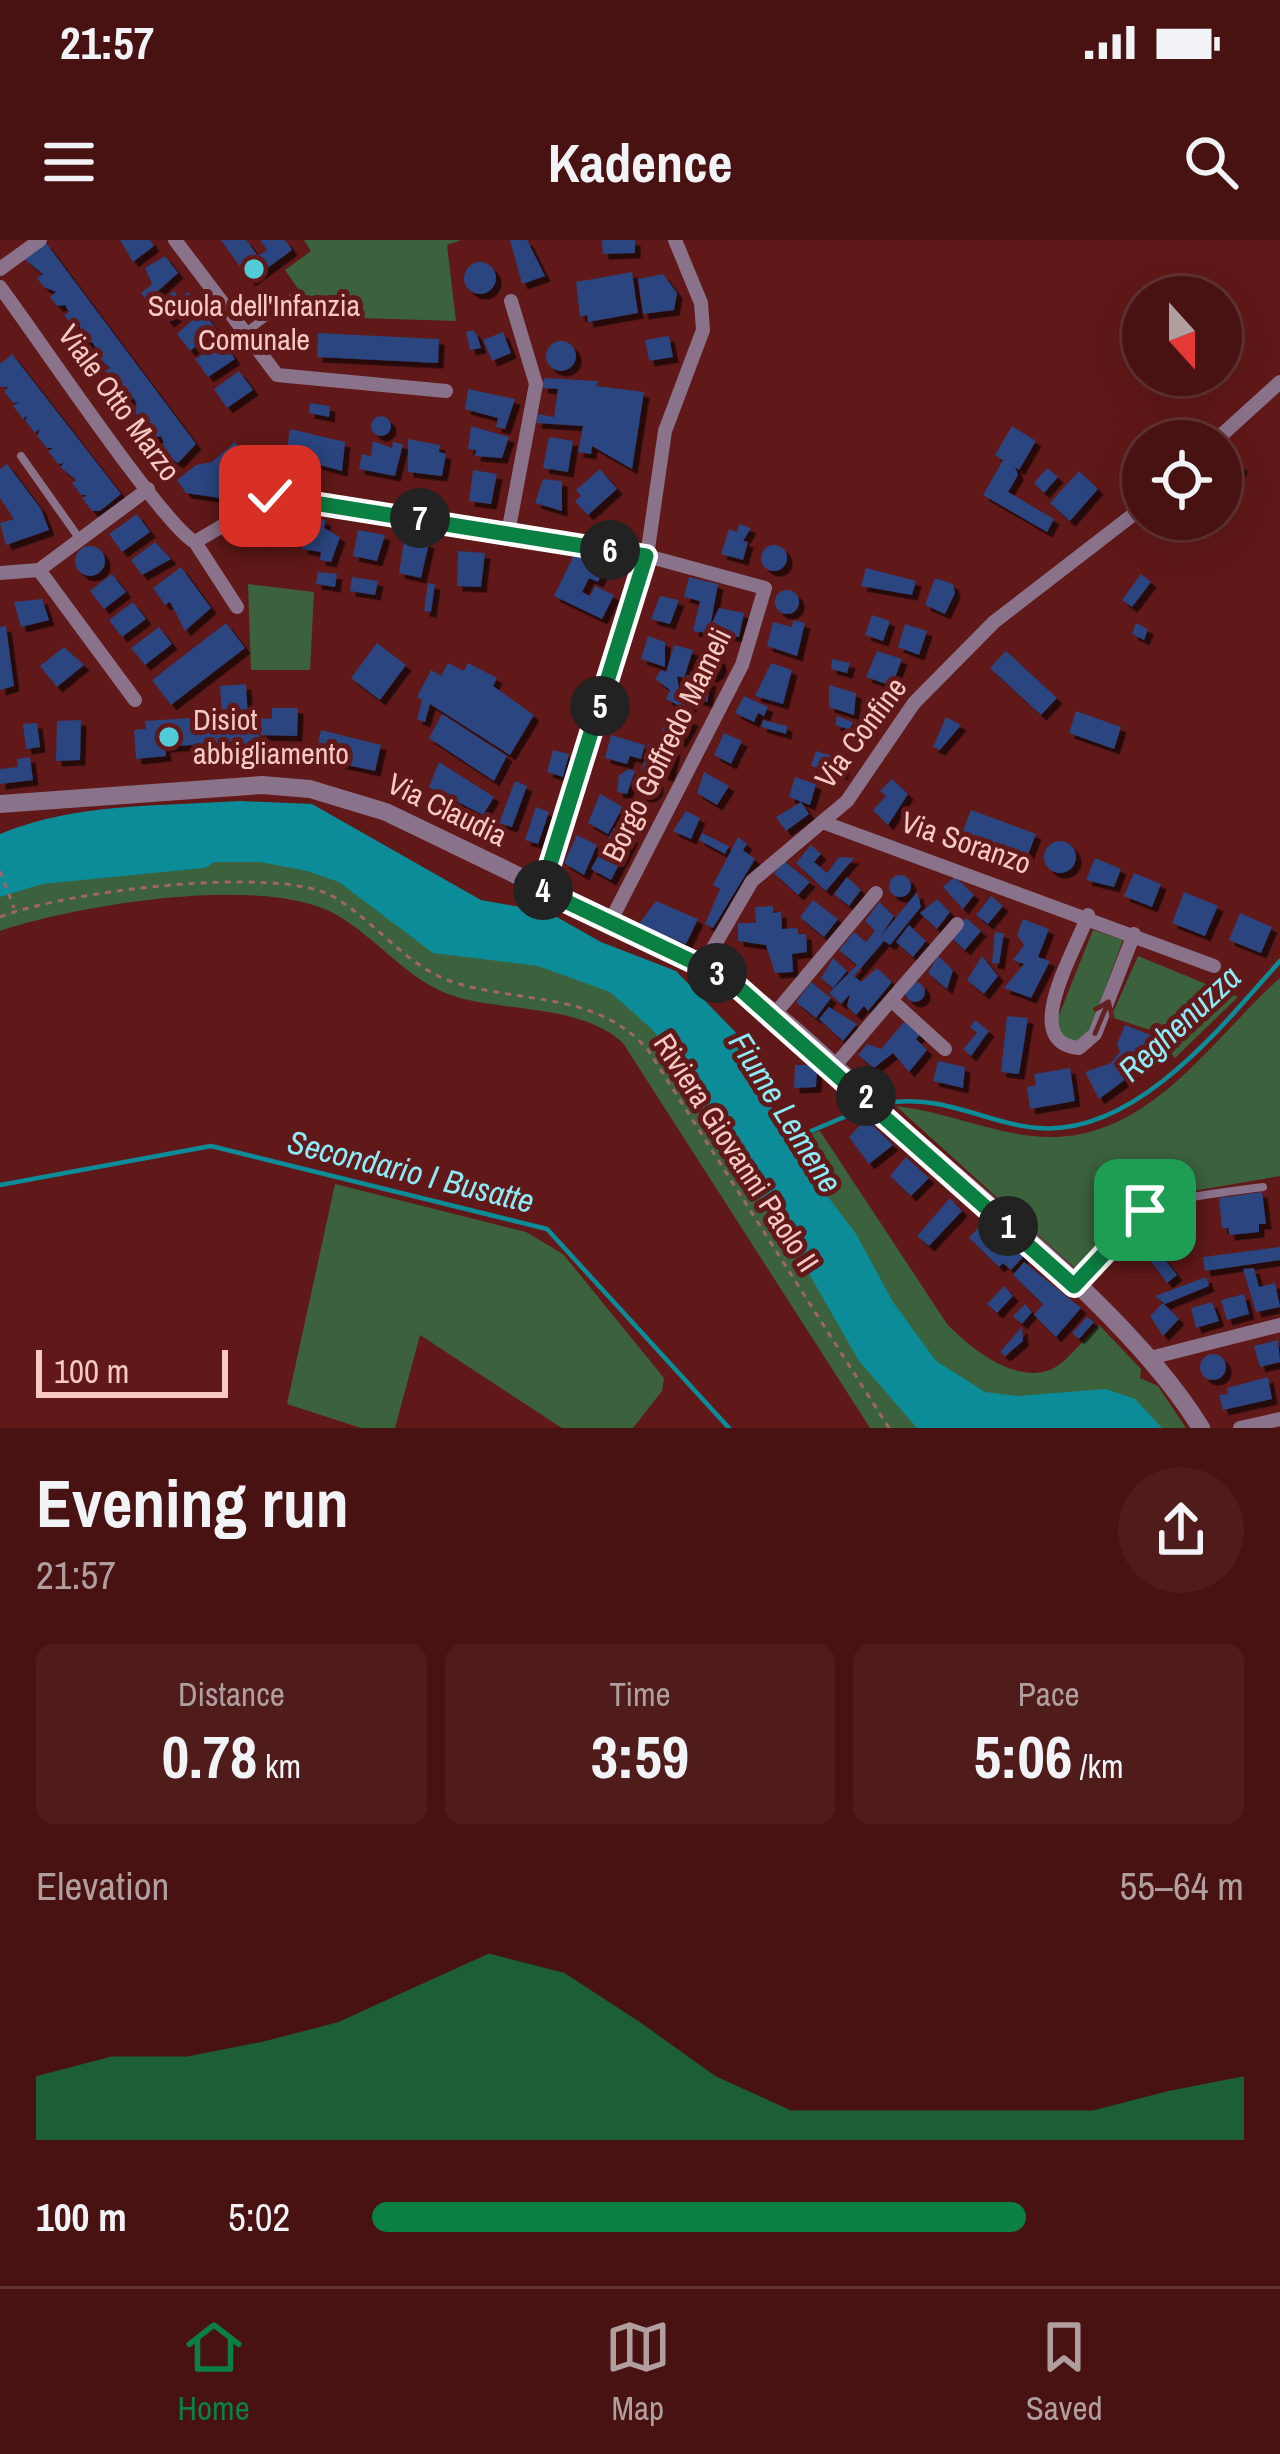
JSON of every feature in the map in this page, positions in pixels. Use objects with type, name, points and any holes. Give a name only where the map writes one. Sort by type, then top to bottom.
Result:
[{"type":"street","points":[[0,269],[40,240]]},
{"type":"street","points":[[175,240],[268,368],[285,380],[446,392]]},
{"type":"street","points":[[542,890],[646,556],[665,431],[703,330],[701,302],[675,240]]},
{"type":"street","name":"Viale Otto Marzo","points":[[0,287],[148,489],[185,537],[195,542],[237,607]]},
{"type":"street","points":[[508,532],[536,384],[511,301]]},
{"type":"street","points":[[1238,420],[1280,382]]},
{"type":"street","points":[[0,573],[39,570],[148,489]]},
{"type":"street","points":[[195,542],[275,495],[646,556]]},
{"type":"street","name":"Via Confine","points":[[703,965],[763,867],[825,823],[867,776],[914,703],[994,622],[1122,523]]},
{"type":"street","name":"Borgo Goffredo Mameli","points":[[610,922],[742,664],[765,588],[646,556]]},
{"type":"street","points":[[39,570],[135,700]]},
{"type":"street","name":"Via Claudia","points":[[6,809],[210,788],[310,789],[386,812],[703,965],[773,1016],[1074,1286],[1150,1358],[1201,1428]]},
{"type":"street","name":"Via Soranzo","points":[[825,823],[1088,915],[1214,966]]},
{"type":"street","points":[[773,1016],[876,893]]},
{"type":"street","points":[[1088,915],[1048,1018],[1055,1041],[1063,1047],[1078,1048],[1095,1034],[1134,934]]},
{"type":"street","points":[[833,1068],[957,924]]},
{"type":"street","points":[[891,1000],[945,1049]]},
{"type":"street","points":[[1150,1358],[1280,1325]]},
{"type":"street","points":[[1240,1428],[1280,1419]]},
{"type":"lane","points":[[243,334],[293,297]]},
{"type":"lane","points":[[21,456],[79,538]]},
{"type":"lane","points":[[1074,1286],[1145,1210],[1160,1202],[1263,1187]]},
{"type":"path","points":[[0,871],[15,911]]},
{"type":"path","name":"Riviera Giovanni Paolo II","points":[[0,917],[82,895],[249,882],[305,885],[357,913],[432,975],[483,991],[588,1007],[615,1019],[648,1050],[889,1428]]},
{"type":"green space","points":[[304,240],[461,240],[447,245],[456,321],[297,316],[310,306],[285,270],[311,251]]},
{"type":"green space","points":[[248,584],[314,592],[310,670],[251,670]]},
{"type":"green space","points":[[208,825],[479,924],[574,933],[777,1144],[803,1130],[807,1135],[820,1131],[947,1324],[971,1346],[1002,1365],[1035,1373],[1065,1360],[1099,1325],[1141,1369],[1140,1378],[1158,1386],[1186,1428],[870,1428],[623,1043],[587,1022],[477,1002],[440,990],[335,914],[303,902],[218,895],[121,904],[0,931],[0,868]]},
{"type":"green space","points":[[1093,930],[1123,940],[1089,1032],[1084,1041],[1073,1043],[1058,1034],[1057,1020]]},
{"type":"green space","points":[[1138,956],[1238,997],[1175,1058],[1153,1031],[1111,1017]]},
{"type":"green space","points":[[1280,978],[1280,1176],[1164,1196],[1136,1210],[1077,1270],[896,1106],[1032,1136],[1072,1136],[1108,1126],[1171,1086]]},
{"type":"green space","points":[[335,1184],[526,1232],[563,1254],[664,1378],[662,1391],[633,1428],[562,1428],[420,1335],[395,1428],[361,1428],[287,1404]]},
{"type":"water","points":[[241,801],[312,804],[481,900],[548,912],[601,942],[676,971],[749,1046],[770,1105],[807,1169],[856,1234],[893,1302],[936,1361],[985,1392],[1017,1396],[1106,1389],[1135,1399],[1162,1428],[917,1428],[859,1361],[800,1258],[653,1030],[610,992],[538,966],[433,953],[339,882],[260,862],[215,862],[204,868],[42,884],[0,897],[0,834],[88,811]]},
{"type":"building","points":[[120,240],[150,240],[154,246],[133,262]]},
{"type":"building","name":"Scuola dell'Infanzia Comunale","points":[[221,240],[246,240],[258,256],[267,250],[260,240],[285,240],[292,250],[250,281]]},
{"type":"building","points":[[510,240],[527,240],[545,276],[522,284]]},
{"type":"building","points":[[602,240],[635,240],[635,253],[603,254]]},
{"type":"building","points":[[46,243],[196,444],[178,463],[159,447],[164,443],[161,436],[153,438],[147,417],[140,419],[133,410],[137,406],[134,398],[125,400],[118,390],[123,386],[105,371],[110,368],[91,351],[96,348],[92,342],[85,343],[79,324],[72,325],[64,315],[69,312],[65,305],[57,306],[50,297],[56,292],[37,278],[43,274],[24,259]]},
{"type":"building","points":[[165,256],[178,273],[147,301],[141,293],[152,284],[145,268]]},
{"type":"building","points":[[480,262],[491,267],[496,278],[491,289],[480,294],[469,289],[464,278],[469,267]]},
{"type":"building","points":[[632,272],[638,313],[588,322],[587,315],[580,317],[576,282]]},
{"type":"building","points":[[663,274],[677,293],[674,310],[643,314],[638,279]]},
{"type":"building","points":[[174,291],[180,298],[188,292],[195,301],[169,322],[155,307]]},
{"type":"building","points":[[202,311],[217,330],[190,351],[177,334]]},
{"type":"building","points":[[473,330],[481,348],[470,350],[466,332]]},
{"type":"building","points":[[503,332],[511,353],[492,361],[483,340]]},
{"type":"building","points":[[318,333],[439,339],[438,363],[317,357]]},
{"type":"building","points":[[669,336],[673,357],[649,361],[645,340]]},
{"type":"building","points":[[561,341],[572,345],[576,356],[572,367],[561,371],[550,367],[546,356],[550,345]]},
{"type":"building","points":[[223,342],[235,359],[208,377],[195,359]]},
{"type":"building","points":[[12,354],[121,494],[100,511],[92,511],[82,498],[87,495],[81,495],[72,483],[76,480],[60,467],[64,463],[58,464],[48,451],[53,448],[37,436],[40,429],[35,433],[25,420],[28,415],[23,419],[13,406],[19,402],[13,403],[4,391],[8,387],[0,387],[0,364]]},
{"type":"building","points":[[239,371],[253,390],[227,408],[214,389]]},
{"type":"building","points":[[544,378],[598,381],[596,386],[644,392],[632,469],[592,446],[591,454],[578,452],[583,426],[536,423],[538,414],[554,417],[558,389],[542,388]]},
{"type":"building","points":[[468,389],[515,399],[505,429],[496,427],[498,418],[465,409]]},
{"type":"building","points":[[310,403],[330,406],[329,417],[309,413]]},
{"type":"building","points":[[381,416],[391,426],[381,436],[371,426]]},
{"type":"building","points":[[471,426],[509,437],[502,458],[475,456],[476,450],[468,449]]},
{"type":"building","points":[[1012,426],[1036,441],[1019,470],[1015,467],[1018,475],[1008,492],[1054,519],[1047,532],[983,495],[1003,460],[995,455]]},
{"type":"building","points":[[290,429],[345,442],[342,471],[286,456]]},
{"type":"building","points":[[549,437],[573,441],[568,472],[543,468]]},
{"type":"building","points":[[408,439],[440,445],[439,452],[446,454],[442,476],[408,472]]},
{"type":"building","points":[[373,441],[392,448],[393,442],[403,444],[395,476],[359,469],[362,454],[371,456]]},
{"type":"building","points":[[235,442],[250,462],[241,469],[245,475],[226,484],[234,503],[228,508],[220,498],[186,493],[177,480],[196,465],[212,462]]},
{"type":"building","points":[[7,464],[41,509],[49,530],[6,545],[0,523],[14,519],[0,498],[0,469]]},
{"type":"building","points":[[1047,468],[1058,477],[1044,493],[1034,483]]},
{"type":"building","points":[[600,469],[617,489],[588,515],[575,501],[581,496],[576,490]]},
{"type":"building","points":[[473,470],[497,474],[491,504],[469,501]]},
{"type":"building","points":[[1079,471],[1098,489],[1070,521],[1050,503]]},
{"type":"building","points":[[543,479],[562,481],[562,511],[535,503]]},
{"type":"building","points":[[278,505],[293,527],[264,542],[253,526]]},
{"type":"building","points":[[137,514],[150,532],[122,552],[109,534]]},
{"type":"building","points":[[308,517],[326,520],[324,528],[340,537],[331,562],[320,560],[321,552],[302,549]]},
{"type":"building","points":[[739,524],[751,528],[743,541],[748,542],[743,560],[721,554],[729,529],[737,532]]},
{"type":"building","points":[[358,530],[385,535],[377,561],[353,556]]},
{"type":"building","points":[[404,541],[429,543],[421,578],[399,573]]},
{"type":"building","points":[[155,542],[171,559],[142,575],[131,560]]},
{"type":"building","points":[[774,545],[784,548],[784,568],[774,571],[764,568],[761,558],[764,548]]},
{"type":"building","points":[[90,546],[101,550],[105,561],[101,572],[90,576],[79,572],[75,561],[79,550]]},
{"type":"building","points":[[458,551],[485,553],[481,587],[457,586]]},
{"type":"building","points":[[574,555],[606,566],[598,582],[589,578],[582,592],[590,596],[595,586],[614,595],[602,619],[554,596]]},
{"type":"building","points":[[181,567],[211,608],[185,631],[170,602],[165,605],[153,588]]},
{"type":"building","points":[[866,568],[916,581],[912,595],[861,586]]},
{"type":"building","points":[[318,572],[337,574],[335,587],[316,584]]},
{"type":"building","points":[[112,574],[126,592],[104,609],[90,591]]},
{"type":"building","points":[[1141,574],[1151,582],[1132,607],[1122,600]]},
{"type":"building","points":[[352,577],[378,581],[375,595],[350,591]]},
{"type":"building","points":[[689,577],[718,584],[710,627],[719,608],[744,613],[739,637],[693,631],[700,601],[684,597]]},
{"type":"building","points":[[935,578],[953,584],[955,593],[945,614],[925,605]]},
{"type":"building","points":[[428,583],[435,584],[431,612],[424,611]]},
{"type":"building","points":[[787,590],[796,593],[796,611],[787,614],[778,611],[775,602],[778,593]]},
{"type":"building","points":[[660,596],[679,600],[670,624],[651,619]]},
{"type":"building","points":[[42,599],[49,620],[21,627],[14,602]]},
{"type":"building","points":[[133,602],[146,619],[122,637],[109,620]]},
{"type":"building","points":[[872,615],[890,621],[883,641],[865,635]]},
{"type":"building","points":[[793,620],[805,623],[797,656],[767,646],[773,622],[792,627]]},
{"type":"building","points":[[226,623],[245,648],[171,705],[152,680]]},
{"type":"building","points":[[1136,623],[1148,629],[1144,640],[1132,634]]},
{"type":"building","points":[[905,624],[927,631],[919,655],[898,647]]},
{"type":"building","points":[[6,626],[14,686],[0,690],[0,627]]},
{"type":"building","points":[[159,627],[172,644],[145,665],[131,648]]},
{"type":"building","points":[[648,636],[665,642],[665,667],[641,659]]},
{"type":"building","points":[[377,643],[406,665],[380,700],[351,678]]},
{"type":"building","points":[[674,645],[693,650],[684,678],[677,676],[680,696],[687,675],[711,681],[707,702],[694,699],[689,711],[666,699],[670,690],[655,679],[661,670],[666,672]]},
{"type":"building","points":[[64,647],[84,665],[57,687],[40,666]]},
{"type":"building","points":[[877,651],[902,659],[892,686],[866,677]]},
{"type":"building","points":[[1006,651],[1057,698],[1041,715],[990,668]]},
{"type":"building","points":[[709,653],[718,656],[718,674],[709,677],[700,674],[697,665],[700,656]]},
{"type":"building","points":[[832,659],[850,663],[847,673],[831,669]]},
{"type":"building","points":[[448,663],[464,671],[468,663],[497,678],[493,686],[534,715],[510,755],[430,704],[425,722],[417,719],[422,700],[417,697],[431,670],[441,676]]},
{"type":"building","points":[[771,663],[792,670],[783,704],[755,696]]},
{"type":"building","points":[[246,684],[248,720],[234,720],[235,732],[259,731],[261,756],[233,756],[232,742],[165,747],[166,756],[136,759],[134,730],[146,729],[145,721],[222,716],[220,686]]},
{"type":"building","points":[[829,685],[856,693],[854,715],[829,707]]},
{"type":"building","points":[[744,696],[768,707],[764,716],[758,713],[754,722],[735,713]]},
{"type":"building","points":[[272,708],[298,708],[297,736],[261,735],[261,718],[272,719]]},
{"type":"building","points":[[673,710],[693,721],[681,742],[661,732]]},
{"type":"building","points":[[1076,711],[1121,727],[1114,749],[1069,733]]},
{"type":"building","points":[[442,714],[507,756],[494,781],[429,738]]},
{"type":"building","points":[[860,715],[874,719],[870,735],[856,731]]},
{"type":"building","points":[[837,716],[853,722],[850,730],[835,725]]},
{"type":"building","points":[[946,717],[961,725],[940,750],[933,747]]},
{"type":"building","points":[[81,720],[80,760],[56,761],[57,721]]},
{"type":"building","points":[[763,720],[787,726],[786,734],[761,727]]},
{"type":"building","points":[[37,723],[40,747],[26,749],[23,724]]},
{"type":"building","points":[[321,730],[381,745],[375,771],[315,758]]},
{"type":"building","points":[[724,733],[742,741],[731,764],[714,755]]},
{"type":"building","points":[[611,735],[645,745],[641,759],[630,756],[627,764],[605,758]]},
{"type":"building","points":[[648,744],[675,750],[669,776],[642,770]]},
{"type":"building","points":[[553,750],[569,754],[563,777],[547,772]]},
{"type":"building","points":[[816,751],[846,760],[842,775],[811,766]]},
{"type":"building","points":[[30,757],[33,780],[0,784],[0,769],[18,767],[17,759]]},
{"type":"building","points":[[439,762],[494,797],[483,815],[429,787]]},
{"type":"building","points":[[635,771],[627,794],[617,792],[619,775]]},
{"type":"building","points":[[704,772],[729,786],[717,805],[697,793]]},
{"type":"building","points":[[646,773],[658,785],[646,797],[634,785]]},
{"type":"building","points":[[795,777],[816,784],[810,805],[789,797]]},
{"type":"building","points":[[892,779],[908,794],[888,825],[873,810],[886,796],[880,791]]},
{"type":"building","points":[[515,781],[527,786],[512,827],[499,823]]},
{"type":"building","points":[[600,794],[623,807],[608,834],[588,823]]},
{"type":"building","points":[[801,802],[809,814],[786,831],[776,817]]},
{"type":"building","points":[[536,807],[549,812],[538,844],[525,840]]},
{"type":"building","points":[[971,810],[1036,834],[1026,860],[961,836]]},
{"type":"building","points":[[686,811],[700,818],[691,839],[673,831]]},
{"type":"building","points":[[614,828],[633,838],[611,880],[591,869]]},
{"type":"building","points":[[702,833],[729,846],[725,854],[699,840]]},
{"type":"building","points":[[577,835],[597,845],[584,875],[564,863]]},
{"type":"building","points":[[738,837],[747,844],[743,850],[755,859],[713,928],[705,924],[720,889],[713,885]]},
{"type":"building","points":[[1060,841],[1071,846],[1076,857],[1071,868],[1060,873],[1049,868],[1044,857],[1049,846]]},
{"type":"building","points":[[811,845],[821,854],[814,862],[827,873],[839,857],[854,858],[826,891],[796,863]]},
{"type":"building","points":[[1095,858],[1121,869],[1114,887],[1086,880]]},
{"type":"building","points":[[784,861],[810,882],[798,895],[774,873]]},
{"type":"building","points":[[1134,873],[1161,884],[1152,907],[1124,896]]},
{"type":"building","points":[[900,875],[911,886],[900,897],[889,886]]},
{"type":"building","points":[[847,877],[861,890],[849,906],[834,894]]},
{"type":"building","points":[[955,877],[974,895],[963,909],[943,887]]},
{"type":"building","points":[[917,892],[921,907],[890,945],[884,941],[854,976],[861,982],[877,968],[892,982],[868,1011],[864,1006],[856,1015],[847,1006],[850,994],[841,1004],[829,993],[857,965],[839,950],[854,932],[866,942],[875,931],[865,921],[879,902],[894,916],[880,937]]},
{"type":"building","points":[[1184,892],[1218,906],[1205,936],[1172,923]]},
{"type":"building","points":[[991,896],[1003,906],[988,924],[976,915]]},
{"type":"building","points":[[937,899],[950,912],[937,929],[920,913]]},
{"type":"building","points":[[813,900],[838,919],[824,937],[800,917]]},
{"type":"building","points":[[656,901],[698,919],[686,944],[638,925]]},
{"type":"building","points":[[773,906],[773,913],[781,912],[782,929],[798,928],[798,934],[806,934],[807,952],[792,954],[793,972],[775,973],[766,945],[738,941],[738,923],[756,923],[755,907]]},
{"type":"building","points":[[1240,913],[1272,927],[1261,953],[1229,940]]},
{"type":"building","points":[[966,918],[981,931],[965,950],[950,937]]},
{"type":"building","points":[[1023,919],[1049,929],[1038,957],[1050,961],[1031,998],[1004,988],[1024,964],[1013,960],[1024,945],[1017,935]]},
{"type":"building","points":[[909,925],[926,941],[913,957],[896,942]]},
{"type":"building","points":[[995,932],[1004,933],[999,964],[992,963]]},
{"type":"building","points":[[938,956],[953,970],[947,989],[928,973]]},
{"type":"building","points":[[982,956],[998,976],[984,994],[967,980]]},
{"type":"building","points":[[833,958],[847,971],[833,988],[821,978]]},
{"type":"building","points":[[811,982],[831,998],[816,1018],[796,1002]]},
{"type":"building","points":[[915,982],[925,992],[915,1002],[905,992]]},
{"type":"building","points":[[829,1007],[857,1024],[843,1041],[819,1019]]},
{"type":"building","points":[[1007,1016],[1028,1018],[1019,1074],[1001,1072]]},
{"type":"building","points":[[975,1020],[989,1031],[971,1056],[963,1049],[977,1033],[970,1027]]},
{"type":"building","points":[[904,1022],[923,1031],[916,1039],[927,1050],[909,1072],[893,1053],[874,1068],[858,1055],[867,1044],[881,1049]]},
{"type":"building","points":[[1125,1025],[1153,1036],[1141,1068],[1099,1099],[1085,1072],[1111,1063],[1120,1052],[1117,1044]]},
{"type":"building","points":[[938,1061],[965,1067],[963,1088],[933,1081]]},
{"type":"building","points":[[795,1065],[817,1065],[816,1087],[794,1088]]},
{"type":"building","points":[[1070,1068],[1075,1101],[1030,1109],[1027,1087],[1036,1085],[1034,1074]]},
{"type":"building","points":[[866,1119],[893,1145],[869,1164],[849,1137]]},
{"type":"building","points":[[906,1157],[929,1178],[911,1196],[890,1176]]},
{"type":"building","points":[[1262,1192],[1266,1224],[1259,1224],[1259,1232],[1230,1235],[1228,1228],[1222,1228],[1219,1198]]},
{"type":"building","points":[[950,1198],[962,1211],[929,1246],[917,1236]]},
{"type":"building","points":[[984,1221],[1024,1256],[1011,1270],[1003,1263],[999,1267],[969,1238]]},
{"type":"building","points":[[1148,1238],[1177,1275],[1167,1283],[1139,1245]]},
{"type":"building","points":[[1280,1247],[1280,1260],[1205,1271],[1203,1257]]},
{"type":"building","points":[[1024,1262],[1081,1308],[1056,1337],[1034,1315],[1043,1304],[1013,1275]]},
{"type":"building","points":[[1254,1268],[1259,1287],[1275,1283],[1280,1307],[1256,1312],[1243,1269]]},
{"type":"building","points":[[1206,1277],[1209,1286],[1165,1304],[1155,1296]]},
{"type":"building","points":[[1004,1286],[1013,1296],[997,1313],[987,1304]]},
{"type":"building","points":[[1244,1294],[1249,1314],[1227,1320],[1221,1300]]},
{"type":"building","points":[[1212,1302],[1219,1321],[1196,1328],[1191,1308]]},
{"type":"building","points":[[1163,1303],[1179,1319],[1163,1336],[1150,1316]]},
{"type":"building","points":[[1025,1304],[1032,1312],[1022,1324],[1013,1316]]},
{"type":"building","points":[[1087,1317],[1094,1322],[1079,1339],[1072,1333]]},
{"type":"building","points":[[1022,1327],[1023,1341],[1005,1356],[1000,1352]]},
{"type":"building","points":[[1278,1340],[1280,1362],[1260,1367],[1254,1346]]},
{"type":"building","points":[[1213,1354],[1223,1357],[1223,1377],[1213,1380],[1203,1377],[1200,1367],[1203,1357]]},
{"type":"building","points":[[1268,1377],[1272,1399],[1223,1410],[1219,1395],[1228,1394],[1227,1388]]},
{"type":"waterway","name":"Reghenuzza","points":[[895,1102],[932,1103],[1038,1128],[1074,1126],[1109,1114],[1174,1072],[1280,961]]},
{"type":"waterway","name":"Reghenuzza","points":[[790,1140],[856,1112]]},
{"type":"waterway","name":"Secondario I Busatte","points":[[0,1185],[211,1146],[547,1229],[729,1428]]},
{"type":"place","name":"Scuola dell'Infanzia Comunale","points":[[254,269]]},
{"type":"place","name":"Disiot abbigliamento","points":[[169,737]]},
{"type":"route","points":[[270,496],[646,556],[542,890],[729,979],[1074,1286],[1145,1210]]},
{"type":"water label","name":"Fiume Lemene","points":[[786,1112]]}]
